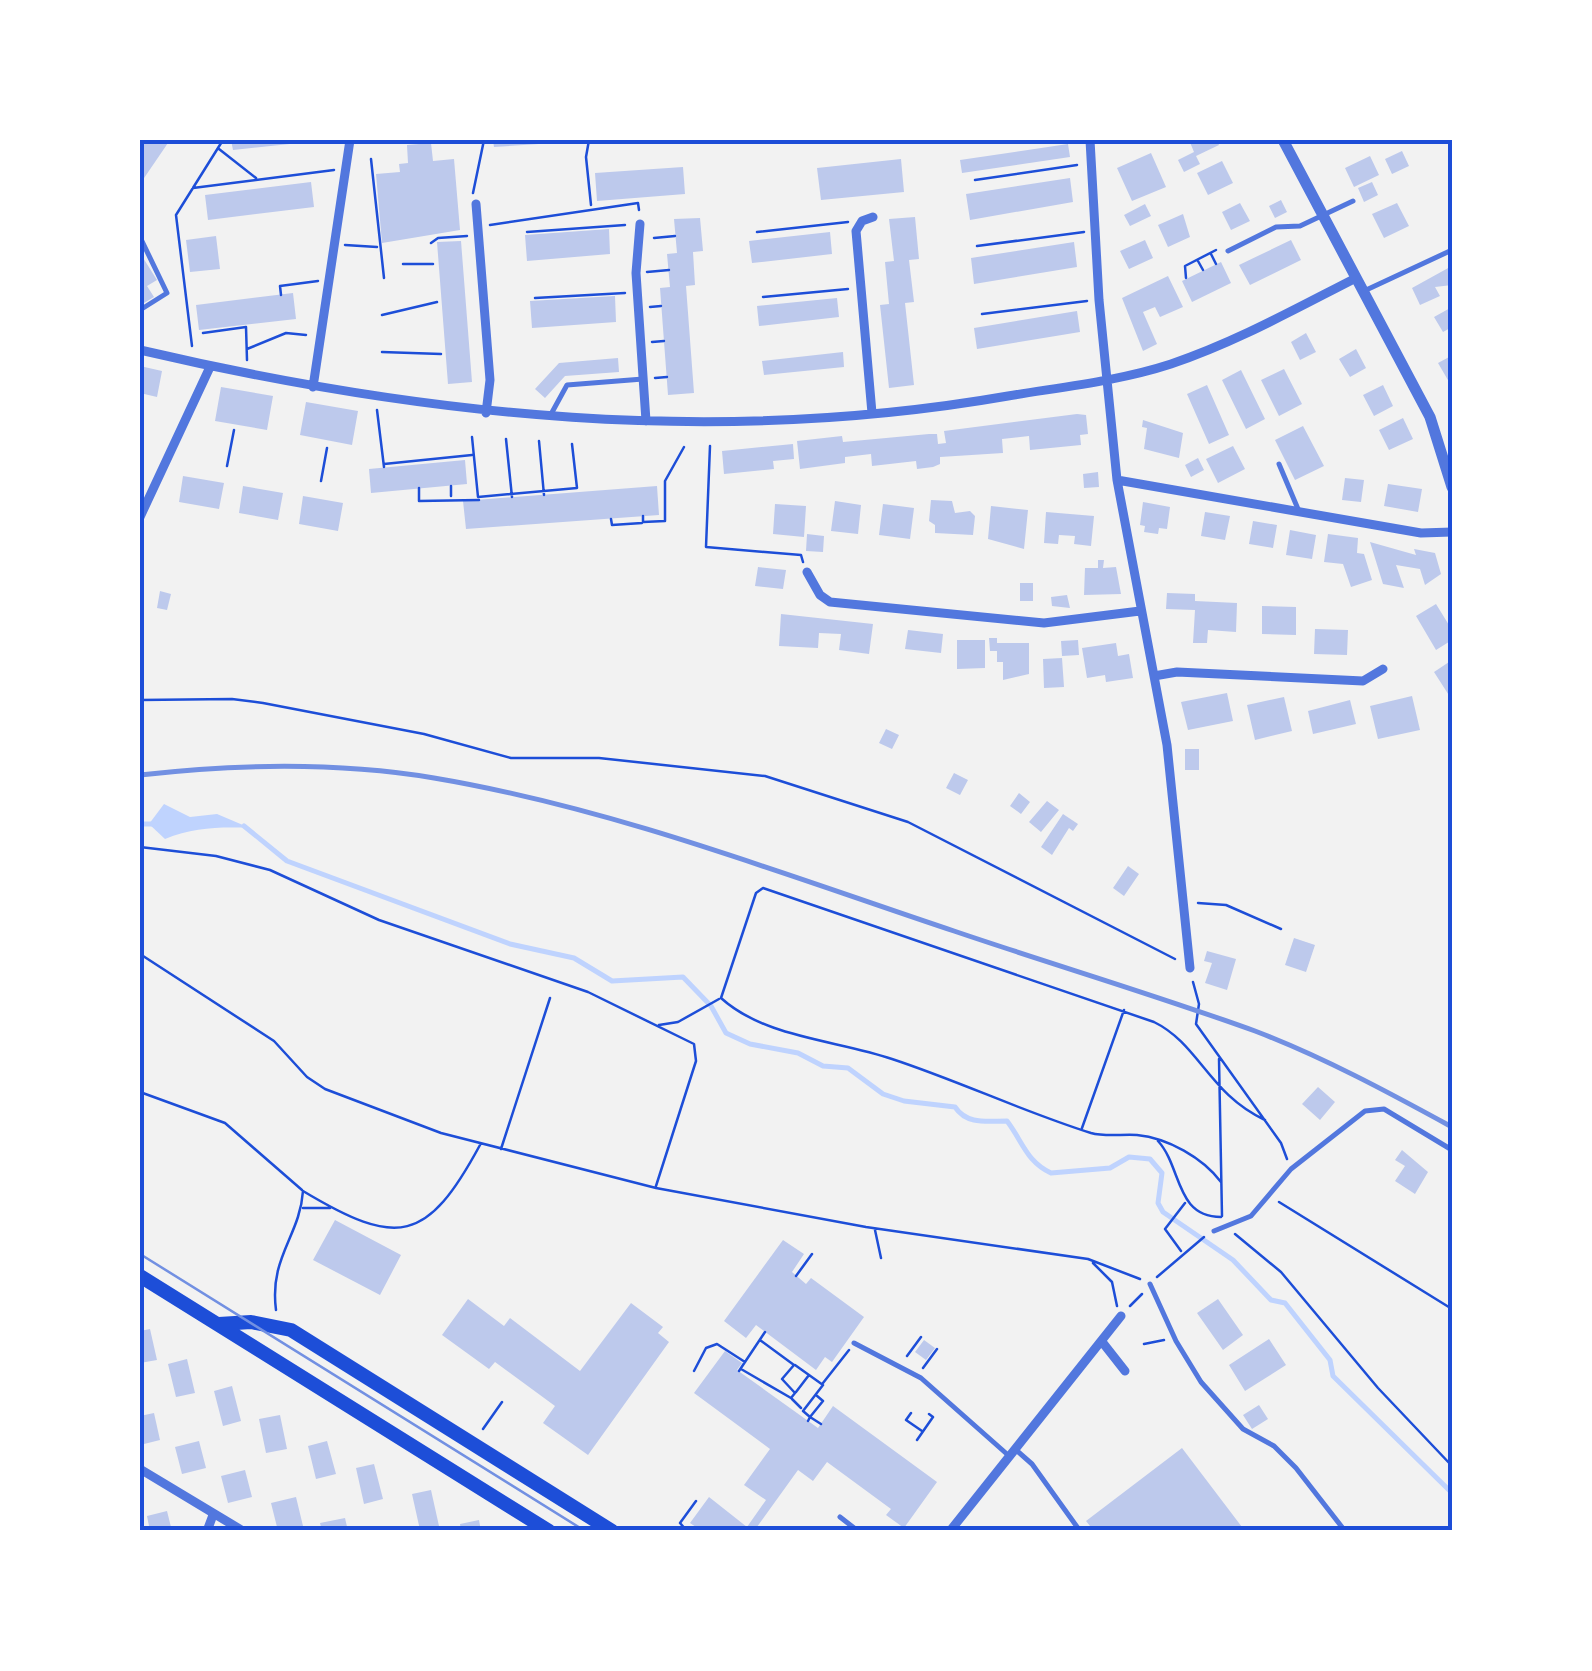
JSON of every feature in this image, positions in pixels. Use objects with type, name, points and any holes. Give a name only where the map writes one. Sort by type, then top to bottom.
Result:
[{"type":"main road","points":[[140,1276],[549,1531]]},
{"type":"main road","points":[[219,1324],[251,1322],[291,1330],[612,1531]]},
{"type":"main road","points":[[278,1361],[274,1344],[291,1330]]},
{"type":"street","points":[[313,388],[350,140]]},
{"type":"street","points":[[1090,140],[1098,300],[1117,480],[1167,746],[1191,974]]},
{"type":"street","points":[[1283,140],[1430,417],[1451,478]]},
{"type":"street","points":[[476,204],[490,380],[486,413]]},
{"type":"street","points":[[872,414],[856,231],[862,221],[873,217]]},
{"type":"street","points":[[640,224],[636,272],[646,421]]},
{"type":"street","points":[[140,350],[313,388],[486,413],[548,419],[800,421],[948,406],[1168,365],[1233,341],[1356,278]]},
{"type":"street","points":[[140,517],[210,367]]},
{"type":"street","points":[[1117,480],[1421,534],[1452,532]]},
{"type":"street","points":[[807,572],[830,602],[1044,623],[1140,611]]},
{"type":"street","points":[[1154,676],[1177,672],[1363,681],[1383,668]]},
{"type":"street","points":[[950,1531],[1119,1319]]},
{"type":"street","points":[[1102,1342],[1125,1371]]},
{"type":"street","points":[[140,1469],[243,1531]]},
{"type":"street","points":[[207,1531],[213,1515]]},
{"type":"lane","points":[[1228,251],[1276,227],[1300,226],[1353,201]]},
{"type":"lane","points":[[140,237],[167,292],[140,310]]},
{"type":"lane","points":[[1363,292],[1452,250]]},
{"type":"lane","points":[[548,419],[567,385],[643,379]]},
{"type":"lane","points":[[1279,464],[1300,512]]},
{"type":"lane","points":[[1214,1231],[1252,1216],[1290,1170],[1375,1108],[1384,1109],[1452,1150]]},
{"type":"lane","points":[[1150,1284],[1176,1341],[1227,1413],[1296,1468],[1345,1531]]},
{"type":"lane","points":[[854,1342],[920,1378],[1011,1452],[1032,1464],[1080,1531]]},
{"type":"lane","points":[[840,1517],[858,1531]]},
{"type":"path","points":[[194,363],[176,215],[223,140]]},
{"type":"path","points":[[476,204],[472,190],[484,140]]},
{"type":"path","points":[[589,140],[586,158],[591,207]]},
{"type":"path","points":[[218,148],[259,180]]},
{"type":"path","points":[[371,159],[384,278]]},
{"type":"path","points":[[974,180],[1093,163]]},
{"type":"path","points":[[193,188],[346,169]]},
{"type":"path","points":[[498,224],[591,207],[638,203]]},
{"type":"path","points":[[757,232],[848,222],[856,231]]},
{"type":"path","points":[[527,232],[640,224]]},
{"type":"path","points":[[977,246],[1096,230]]},
{"type":"path","points":[[431,243],[438,238],[478,235]]},
{"type":"path","points":[[638,240],[676,236]]},
{"type":"path","points":[[334,245],[378,247]]},
{"type":"path","points":[[1186,278],[1185,266],[1211,253],[1228,251]]},
{"type":"path","points":[[1211,253],[1216,264]]},
{"type":"path","points":[[1198,259],[1203,270]]},
{"type":"path","points":[[403,264],[433,264]]},
{"type":"path","points":[[636,272],[668,270]]},
{"type":"path","points":[[281,295],[280,286],[329,280]]},
{"type":"path","points":[[763,297],[860,288]]},
{"type":"path","points":[[535,298],[637,292]]},
{"type":"path","points":[[982,314],[1098,300]]},
{"type":"path","points":[[382,316],[437,302]]},
{"type":"path","points":[[202,333],[246,327],[247,359]]},
{"type":"path","points":[[246,349],[286,333],[320,337]]},
{"type":"path","points":[[382,352],[441,354]]},
{"type":"path","points":[[375,398],[384,466],[474,455]]},
{"type":"path","points":[[227,466],[234,430]]},
{"type":"path","points":[[472,436],[479,498]]},
{"type":"path","points":[[506,439],[512,495]]},
{"type":"path","points":[[539,442],[544,493]]},
{"type":"path","points":[[419,488],[419,500],[577,490],[572,444]]},
{"type":"path","points":[[710,446],[706,546],[801,555],[807,572]]},
{"type":"path","points":[[611,518],[612,525],[665,520],[665,481],[684,447]]},
{"type":"path","points":[[322,481],[327,448]]},
{"type":"path","points":[[451,486],[452,498]]},
{"type":"path","points":[[643,516],[644,522]]},
{"type":"path","points":[[140,700],[232,699],[263,703],[424,734],[511,758],[613,758],[765,776],[908,822],[1191,974],[1199,1004],[1196,1024],[1281,1143],[1290,1170]]},
{"type":"path","points":[[140,848],[246,864],[380,920],[588,992],[694,1044],[696,1061],[656,1188]]},
{"type":"path","points":[[655,1026],[678,1022],[721,998],[756,893],[763,888],[1124,1010],[1169,1030],[1218,1089],[1265,1120]]},
{"type":"path","points":[[1183,902],[1226,905],[1281,930]]},
{"type":"path","points":[[140,954],[274,1042],[307,1078],[325,1089],[480,1145],[656,1188],[876,1229],[1088,1259],[1150,1284]]},
{"type":"path","points":[[500,1150],[550,998]]},
{"type":"path","points":[[721,998],[765,1025],[890,1058],[1082,1129],[1158,1141],[1201,1162],[1221,1182]]},
{"type":"path","points":[[1082,1129],[1124,1010]]},
{"type":"path","points":[[1219,1058],[1222,1216],[1226,1224],[1281,1272],[1378,1388],[1452,1466]]},
{"type":"path","points":[[140,1092],[225,1123],[303,1192],[372,1226],[424,1224],[445,1201],[480,1145]]},
{"type":"path","points":[[1158,1141],[1171,1161],[1186,1202],[1209,1217],[1222,1216]]},
{"type":"path","points":[[276,1312],[276,1271],[282,1247],[302,1209],[303,1192]]},
{"type":"path","points":[[1269,1196],[1452,1308]]},
{"type":"path","points":[[1182,1252],[1164,1228],[1186,1202]]},
{"type":"path","points":[[302,1209],[336,1209]]},
{"type":"path","points":[[876,1229],[881,1258]]},
{"type":"path","points":[[1119,1319],[1182,1252],[1214,1231]]},
{"type":"path","points":[[796,1276],[812,1254]]},
{"type":"path","points":[[1088,1259],[1112,1282],[1119,1319]]},
{"type":"path","points":[[764,1332],[740,1370],[791,1398],[809,1419],[820,1424]]},
{"type":"path","points":[[912,1350],[921,1337]]},
{"type":"path","points":[[760,1340],[822,1384]]},
{"type":"path","points":[[1144,1344],[1176,1341]]},
{"type":"path","points":[[802,1412],[854,1342]]},
{"type":"path","points":[[694,1371],[710,1345],[722,1344],[745,1362]]},
{"type":"path","points":[[928,1362],[937,1349]]},
{"type":"path","points":[[794,1365],[782,1379],[795,1394]]},
{"type":"path","points":[[791,1398],[808,1375]]},
{"type":"path","points":[[809,1419],[823,1401],[816,1395]]},
{"type":"path","points":[[479,1435],[502,1402]]},
{"type":"path","points":[[911,1413],[906,1420],[923,1432]]},
{"type":"path","points":[[917,1440],[932,1416],[928,1414]]},
{"type":"path","points":[[687,1530],[680,1524],[696,1502]]},
{"type":"water","points":[[164,804],[190,817],[217,814],[250,828],[197,830],[165,839],[149,824]]},
{"type":"building","points":[[140,140],[170,140],[140,184]]},
{"type":"building","points":[[231,140],[299,140],[299,143],[233,150]]},
{"type":"building","points":[[493,140],[554,140],[554,143],[494,147]]},
{"type":"building","points":[[1189,140],[1217,140],[1219,145],[1196,156],[1200,164],[1184,172],[1178,160],[1194,152]]},
{"type":"building","points":[[431,143],[433,161],[454,159],[460,230],[382,243],[376,174],[400,172],[399,164],[408,163],[407,145]]},
{"type":"building","points":[[1068,144],[1070,157],[962,173],[960,160]]},
{"type":"building","points":[[1402,151],[1409,166],[1392,174],[1385,159]]},
{"type":"building","points":[[1151,153],[1166,187],[1132,201],[1117,168]]},
{"type":"building","points":[[1370,156],[1379,175],[1354,187],[1345,168]]},
{"type":"building","points":[[901,159],[904,192],[821,200],[817,168]]},
{"type":"building","points":[[1222,161],[1233,183],[1208,195],[1197,173]]},
{"type":"building","points":[[683,167],[685,194],[597,201],[595,173]]},
{"type":"building","points":[[1070,178],[1073,202],[970,220],[966,194]]},
{"type":"building","points":[[311,182],[314,207],[208,220],[205,195]]},
{"type":"building","points":[[1372,182],[1378,195],[1364,202],[1358,188]]},
{"type":"building","points":[[1281,200],[1287,212],[1275,218],[1269,206]]},
{"type":"building","points":[[1240,203],[1250,221],[1231,230],[1222,212]]},
{"type":"building","points":[[1397,203],[1409,226],[1384,238],[1372,214]]},
{"type":"building","points":[[1145,204],[1151,216],[1130,226],[1124,215]]},
{"type":"building","points":[[1183,214],[1190,237],[1168,247],[1158,225]]},
{"type":"building","points":[[915,217],[919,259],[909,260],[914,302],[905,303],[914,385],[889,388],[880,305],[889,304],[885,262],[894,261],[889,219]]},
{"type":"building","points":[[700,218],[703,251],[693,252],[695,285],[686,286],[694,393],[668,395],[660,288],[670,287],[667,254],[677,253],[674,219]]},
{"type":"building","points":[[609,229],[610,254],[527,261],[525,235]]},
{"type":"building","points":[[830,232],[832,254],[752,263],[749,241]]},
{"type":"building","points":[[216,236],[220,269],[190,272],[186,240]]},
{"type":"building","points":[[1145,240],[1153,258],[1129,269],[1120,251]]},
{"type":"building","points":[[1291,240],[1301,260],[1250,285],[1239,265]]},
{"type":"building","points":[[461,241],[472,382],[448,384],[437,242]]},
{"type":"building","points":[[1074,242],[1077,267],[974,284],[971,258]]},
{"type":"building","points":[[140,253],[157,280],[147,286],[154,297],[144,303]]},
{"type":"building","points":[[1221,262],[1231,283],[1192,302],[1182,281]]},
{"type":"building","points":[[1450,267],[1452,285],[1435,287],[1440,296],[1420,305],[1412,288]]},
{"type":"building","points":[[1168,276],[1183,307],[1160,317],[1155,307],[1143,312],[1157,344],[1143,351],[1122,298]]},
{"type":"building","points":[[293,293],[296,319],[199,330],[196,305]]},
{"type":"building","points":[[615,296],[616,322],[532,328],[530,301]]},
{"type":"building","points":[[837,298],[839,317],[759,326],[757,306]]},
{"type":"building","points":[[1452,307],[1452,327],[1443,332],[1434,317]]},
{"type":"building","points":[[1077,311],[1080,332],[977,349],[974,328]]},
{"type":"building","points":[[1306,333],[1316,352],[1300,360],[1291,342]]},
{"type":"building","points":[[1356,349],[1366,368],[1350,377],[1339,359]]},
{"type":"building","points":[[843,352],[844,367],[764,375],[762,361]]},
{"type":"building","points":[[1451,356],[1452,359],[1452,387],[1438,363]]},
{"type":"building","points":[[618,358],[619,372],[565,376],[545,398],[535,389],[559,363]]},
{"type":"building","points":[[140,366],[162,371],[157,397],[140,393]]},
{"type":"building","points":[[1284,369],[1302,404],[1279,416],[1261,380]]},
{"type":"building","points":[[1241,370],[1265,419],[1246,429],[1222,380]]},
{"type":"building","points":[[1207,385],[1229,435],[1209,444],[1187,394]]},
{"type":"building","points":[[1383,385],[1393,406],[1374,416],[1363,395]]},
{"type":"building","points":[[221,387],[273,396],[267,430],[215,421]]},
{"type":"building","points":[[306,402],[358,411],[352,445],[300,435]]},
{"type":"building","points":[[1086,415],[1088,434],[1080,435],[1081,445],[1030,450],[1029,436],[1002,439],[1003,453],[940,457],[940,464],[933,467],[917,469],[916,461],[872,466],[871,454],[845,457],[845,463],[800,469],[797,441],[842,436],[843,442],[937,434],[938,444],[946,443],[944,431]]},
{"type":"building","points":[[1403,418],[1413,439],[1389,450],[1379,430]]},
{"type":"building","points":[[1143,420],[1183,433],[1179,458],[1144,449],[1147,428],[1142,427]]},
{"type":"building","points":[[1303,426],[1324,466],[1295,480],[1275,440]]},
{"type":"building","points":[[793,444],[794,459],[773,461],[774,469],[724,474],[722,451]]},
{"type":"building","points":[[1233,446],[1245,469],[1218,483],[1206,459]]},
{"type":"building","points":[[1198,458],[1204,470],[1191,477],[1185,465]]},
{"type":"building","points":[[465,460],[467,484],[371,493],[369,469]]},
{"type":"building","points":[[1098,472],[1099,487],[1084,488],[1083,474]]},
{"type":"building","points":[[183,476],[224,483],[219,509],[179,502]]},
{"type":"building","points":[[1345,478],[1364,480],[1361,502],[1342,500]]},
{"type":"building","points":[[1388,484],[1422,489],[1418,512],[1384,506]]},
{"type":"building","points":[[243,486],[283,493],[278,520],[239,513]]},
{"type":"building","points":[[657,486],[659,515],[466,529],[463,501]]},
{"type":"building","points":[[303,496],[343,503],[338,531],[299,524]]},
{"type":"building","points":[[931,500],[952,501],[955,513],[970,511],[975,516],[973,535],[935,533],[935,525],[929,521]]},
{"type":"building","points":[[835,501],[861,505],[858,534],[831,531]]},
{"type":"building","points":[[1143,502],[1170,507],[1167,529],[1159,528],[1158,534],[1144,532],[1145,526],[1140,525]]},
{"type":"building","points":[[775,504],[806,506],[804,537],[773,534]]},
{"type":"building","points":[[883,504],[914,508],[910,539],[879,535]]},
{"type":"building","points":[[991,506],[1028,510],[1024,549],[988,539]]},
{"type":"building","points":[[1046,512],[1094,516],[1091,546],[1074,544],[1075,536],[1059,535],[1058,544],[1044,543]]},
{"type":"building","points":[[1205,512],[1230,516],[1225,540],[1201,536]]},
{"type":"building","points":[[1253,521],[1277,525],[1273,548],[1249,544]]},
{"type":"building","points":[[1290,530],[1316,535],[1312,559],[1286,555]]},
{"type":"building","points":[[807,534],[824,536],[823,552],[806,551]]},
{"type":"building","points":[[1328,534],[1358,538],[1357,553],[1364,554],[1372,580],[1351,587],[1343,564],[1324,562]]},
{"type":"building","points":[[1370,542],[1416,555],[1414,549],[1435,553],[1441,574],[1425,585],[1420,569],[1396,565],[1404,588],[1383,584]]},
{"type":"building","points":[[1098,560],[1104,560],[1103,568],[1116,567],[1121,594],[1084,595],[1085,568],[1098,568]]},
{"type":"building","points":[[758,567],[786,570],[783,589],[755,586]]},
{"type":"building","points":[[1020,583],[1033,583],[1033,601],[1020,601]]},
{"type":"building","points":[[160,591],[171,594],[167,610],[157,608]]},
{"type":"building","points":[[1167,593],[1195,594],[1195,601],[1237,603],[1236,632],[1208,630],[1207,643],[1193,643],[1195,610],[1166,609]]},
{"type":"building","points":[[1067,595],[1070,608],[1052,606],[1051,597]]},
{"type":"building","points":[[1436,604],[1452,630],[1452,640],[1436,650],[1416,616]]},
{"type":"building","points":[[1262,606],[1296,607],[1296,635],[1262,634]]},
{"type":"building","points":[[781,614],[873,624],[869,654],[839,650],[841,634],[819,633],[818,648],[779,646]]},
{"type":"building","points":[[1315,629],[1348,630],[1347,655],[1314,654]]},
{"type":"building","points":[[908,630],[943,634],[941,653],[905,649]]},
{"type":"building","points":[[989,638],[997,638],[997,643],[1029,643],[1029,674],[1003,680],[1003,662],[997,662],[997,651],[990,651]]},
{"type":"building","points":[[957,640],[985,640],[985,668],[957,669]]},
{"type":"building","points":[[1078,640],[1079,655],[1062,656],[1061,641]]},
{"type":"building","points":[[1116,643],[1118,656],[1129,654],[1133,678],[1106,682],[1105,675],[1087,678],[1082,648]]},
{"type":"building","points":[[1062,658],[1064,687],[1044,688],[1043,659]]},
{"type":"building","points":[[1452,660],[1452,700],[1434,672]]},
{"type":"building","points":[[1227,693],[1233,721],[1188,730],[1181,702]]},
{"type":"building","points":[[1412,696],[1420,730],[1378,739],[1370,706]]},
{"type":"building","points":[[1284,697],[1292,731],[1255,740],[1247,705]]},
{"type":"building","points":[[1350,700],[1356,724],[1313,734],[1308,711]]},
{"type":"building","points":[[886,729],[899,735],[892,749],[879,743]]},
{"type":"building","points":[[1185,749],[1199,749],[1199,770],[1185,770]]},
{"type":"building","points":[[954,773],[968,780],[960,795],[946,788]]},
{"type":"building","points":[[1019,793],[1030,802],[1021,814],[1010,806]]},
{"type":"building","points":[[1047,801],[1059,810],[1041,832],[1029,822]]},
{"type":"building","points":[[1063,814],[1078,824],[1073,831],[1069,828],[1052,855],[1041,847]]},
{"type":"building","points":[[1128,866],[1139,874],[1124,896],[1113,888]]},
{"type":"building","points":[[1294,938],[1315,945],[1306,972],[1285,965]]},
{"type":"building","points":[[1207,951],[1236,959],[1227,990],[1205,983],[1212,963],[1204,961]]},
{"type":"building","points":[[1318,1087],[1335,1102],[1320,1120],[1302,1104]]},
{"type":"building","points":[[1402,1150],[1428,1172],[1415,1194],[1395,1181],[1405,1166],[1395,1160]]},
{"type":"building","points":[[335,1220],[401,1255],[380,1295],[313,1260]]},
{"type":"building","points":[[783,1240],[804,1254],[792,1272],[806,1284],[811,1278],[864,1317],[832,1362],[825,1357],[816,1370],[756,1325],[746,1338],[724,1321]]},
{"type":"building","points":[[468,1299],[504,1326],[510,1318],[580,1371],[631,1303],[663,1327],[658,1333],[669,1342],[588,1455],[543,1423],[555,1406],[495,1362],[489,1369],[442,1335]]},
{"type":"building","points":[[1218,1299],[1243,1335],[1223,1350],[1197,1313]]},
{"type":"building","points":[[150,1329],[157,1360],[140,1363],[140,1331]]},
{"type":"building","points":[[1269,1339],[1286,1365],[1245,1391],[1229,1365]]},
{"type":"building","points":[[924,1340],[935,1348],[926,1360],[915,1352]]},
{"type":"building","points":[[725,1351],[742,1363],[737,1370],[818,1428],[833,1406],[937,1482],[904,1528],[886,1515],[891,1509],[827,1462],[813,1481],[798,1470],[754,1531],[702,1531],[690,1523],[709,1497],[747,1527],[766,1500],[744,1485],[770,1449],[694,1393]]},
{"type":"building","points":[[187,1359],[195,1393],[176,1397],[168,1364]]},
{"type":"building","points":[[232,1386],[241,1421],[223,1426],[214,1391]]},
{"type":"building","points":[[1259,1405],[1268,1419],[1252,1429],[1243,1415]]},
{"type":"building","points":[[154,1413],[160,1440],[140,1445],[140,1416]]},
{"type":"building","points":[[280,1415],[287,1449],[266,1453],[259,1419]]},
{"type":"building","points":[[199,1441],[206,1468],[182,1474],[175,1447]]},
{"type":"building","points":[[327,1441],[336,1474],[316,1479],[308,1446]]},
{"type":"building","points":[[1182,1448],[1245,1531],[1094,1531],[1086,1521]]},
{"type":"building","points":[[374,1464],[383,1499],[364,1504],[356,1468]]},
{"type":"building","points":[[245,1470],[252,1497],[228,1503],[221,1476]]},
{"type":"building","points":[[431,1490],[439,1526],[420,1530],[412,1494]]},
{"type":"building","points":[[296,1497],[303,1526],[278,1531],[271,1503]]},
{"type":"building","points":[[167,1511],[172,1531],[150,1531],[147,1516]]},
{"type":"building","points":[[345,1518],[348,1531],[322,1531],[320,1523]]},
{"type":"building","points":[[479,1520],[481,1531],[461,1531],[460,1524]]},
{"type":"waterway","points":[[140,824],[156,824]]},
{"type":"waterway","points":[[244,826],[287,861],[510,944],[574,958],[612,981],[683,977],[711,1006],[726,1033],[750,1044],[798,1053],[823,1066],[848,1068],[883,1094],[904,1101],[955,1107],[965,1117],[978,1121],[1007,1121],[1030,1157],[1051,1173],[1110,1168],[1129,1157],[1150,1159],[1162,1173],[1158,1203],[1163,1212],[1233,1260],[1271,1300],[1285,1303],[1330,1360],[1333,1376],[1452,1493]]},
{"type":"tram line","points":[[140,1254],[585,1531]]},
{"type":"railway","points":[[140,775],[250,767],[361,769],[434,778],[566,807],[697,844],[1255,1031],[1330,1064],[1452,1127]]}]
